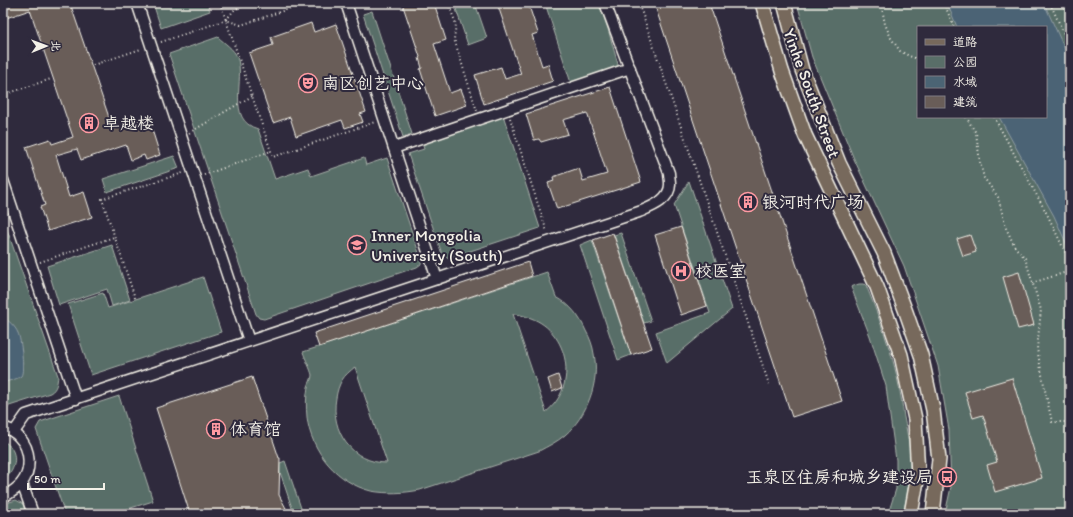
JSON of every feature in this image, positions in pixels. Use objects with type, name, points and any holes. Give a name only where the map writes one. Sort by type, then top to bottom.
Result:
[{"type":"main road","name":"Yinhe South Street","points":[[762,3],[782,71],[805,135],[877,287],[900,354],[915,419],[918,475],[911,514]]},
{"type":"main road","name":"Yinhe South Street","points":[[784,3],[802,70],[839,163],[884,254],[921,355],[933,410],[939,460],[932,514]]},
{"type":"lane","points":[[137,3],[249,341]]},
{"type":"lane","points":[[346,3],[437,279]]},
{"type":"lane","points":[[14,432],[26,415],[550,242],[639,212],[658,204],[667,194],[670,185],[668,173],[605,3]]},
{"type":"lane","points":[[394,148],[630,68]]},
{"type":"lane","points":[[3,180],[76,399]]},
{"type":"lane","points":[[3,427],[10,429],[20,437],[26,447],[29,460],[27,472],[22,483],[13,492],[3,497]]},
{"type":"lane","points":[[22,483],[33,514]]},
{"type":"path","points":[[220,3],[273,157],[384,119]]},
{"type":"path","points":[[226,20],[235,9],[253,3]]},
{"type":"path","points":[[226,20],[241,25],[306,3]]},
{"type":"path","points":[[448,3],[456,24],[454,39],[480,119]]},
{"type":"path","points":[[635,3],[642,10],[769,384]]},
{"type":"path","points":[[881,3],[885,24],[891,38],[900,51],[917,59]]},
{"type":"path","points":[[944,3],[954,26]]},
{"type":"path","points":[[1050,3],[1070,47]]},
{"type":"path","points":[[3,95],[51,79]]},
{"type":"path","points":[[182,138],[252,96]]},
{"type":"path","points":[[507,110],[550,242]]},
{"type":"path","points":[[967,118],[976,133],[984,178],[998,197],[1006,228],[1015,247],[1025,258],[1041,310],[1038,349],[1052,422],[1070,422]]},
{"type":"path","points":[[995,118],[1047,214],[1070,262]]},
{"type":"path","points":[[135,298],[102,199],[271,151]]},
{"type":"path","points":[[31,265],[114,237]]},
{"type":"path","points":[[1032,283],[1070,271]]},
{"type":"green space","points":[[153,3],[207,3],[210,11],[161,28]]},
{"type":"green space","points":[[454,3],[475,3],[487,38],[468,45]]},
{"type":"green space","points":[[545,3],[599,3],[619,68],[571,83]]},
{"type":"green space","points":[[797,3],[1070,3],[1070,514],[945,514],[951,487],[949,430],[938,366],[904,266],[854,159],[812,57]]},
{"type":"green space","points":[[372,11],[412,134],[403,137],[363,14]]},
{"type":"green space","points":[[218,37],[236,54],[239,66],[239,108],[242,117],[248,124],[258,129],[275,179],[308,168],[311,176],[364,158],[366,165],[387,158],[421,259],[421,264],[417,267],[264,319],[259,318],[256,314],[169,54]]},
{"type":"green space","points":[[503,115],[540,228],[449,258],[442,254],[408,154],[424,149],[422,143]]},
{"type":"green space","points":[[174,156],[179,168],[107,192],[103,179]]},
{"type":"green space","points":[[689,181],[732,309],[667,363],[656,332],[710,313],[674,205]]},
{"type":"green space","points":[[3,218],[58,376],[55,388],[50,393],[3,408]]},
{"type":"green space","points":[[621,233],[651,321],[644,323],[614,235]]},
{"type":"green space","points":[[592,240],[631,355],[618,360],[580,245]]},
{"type":"green space","points":[[112,245],[130,300],[112,306],[107,289],[59,305],[47,266]]},
{"type":"green space","points":[[547,272],[556,297],[566,303],[574,311],[589,336],[594,351],[595,376],[590,398],[580,418],[565,435],[549,446],[539,451],[420,490],[383,493],[359,487],[348,481],[337,473],[320,454],[314,442],[307,417],[307,394],[312,375],[303,352]],"holes":[[[513,314],[531,318],[544,325],[554,335],[561,347],[565,360],[566,375],[563,388],[556,401],[546,412]],[[355,367],[387,463],[375,462],[363,457],[346,443],[340,433],[335,410],[338,388],[343,378]]]},
{"type":"green space","points":[[203,277],[221,332],[91,375],[68,304],[103,293],[108,308]]},
{"type":"green space","points":[[859,284],[866,285],[885,334],[897,376],[910,453],[909,484],[903,514],[888,514],[896,489],[896,460],[886,386],[870,336],[851,287]]},
{"type":"green space","points":[[119,396],[153,501],[112,514],[65,514],[36,429],[40,422]]},
{"type":"green space","points":[[3,441],[12,450],[15,460],[14,466],[3,481]]},
{"type":"green space","points":[[285,461],[303,514],[294,514],[280,472],[280,463]]},
{"type":"green space","points":[[16,500],[23,504],[26,514],[3,514],[3,504]]},
{"type":"water","points":[[947,3],[1044,3],[1070,58],[1070,252],[1054,216],[1000,118],[1047,118],[1047,26],[957,26]]},
{"type":"water","points":[[3,317],[12,324],[18,333],[23,362],[21,376],[6,382],[3,374]]},
{"type":"building","name":"卓越楼","points":[[3,3],[70,3],[113,129],[148,117],[160,155],[146,160],[144,155],[131,160],[126,145],[81,160],[77,149],[56,155],[69,197],[84,192],[92,217],[48,231],[40,207],[45,205],[26,147],[50,139],[52,144],[73,137],[30,10],[3,19]]},
{"type":"building","points":[[402,3],[434,3],[446,40],[434,44],[450,93],[461,89],[467,105],[435,116],[420,69],[422,68],[420,57]]},
{"type":"building","points":[[497,3],[528,3],[538,33],[532,35],[542,66],[548,64],[553,81],[484,104],[475,75],[501,67],[505,79],[521,74]]},
{"type":"building","name":"银河时代广场","points":[[654,3],[709,3],[842,401],[792,417]]},
{"type":"building","name":"南区创艺中心","points":[[311,23],[314,32],[336,24],[366,112],[360,114],[363,122],[345,128],[342,120],[296,136],[290,117],[273,123],[249,53],[273,45],[271,37]]},
{"type":"building","points":[[610,87],[641,182],[557,209],[548,183],[554,181],[553,177],[579,168],[583,181],[607,174],[597,143],[587,113],[563,120],[568,134],[541,142],[539,139],[534,140],[526,114]]},
{"type":"building","name":"校医室","points":[[681,227],[707,306],[681,315],[655,235]]},
{"type":"building","points":[[613,233],[652,348],[631,355],[593,240]]},
{"type":"building","points":[[970,235],[976,252],[963,256],[957,239]]},
{"type":"building","points":[[528,262],[532,276],[319,347],[314,333]]},
{"type":"building","points":[[1019,272],[1034,325],[1018,329],[1003,277]]},
{"type":"building","points":[[558,375],[562,388],[552,392],[548,379]]},
{"type":"building","name":"体育馆","points":[[252,377],[280,458],[279,495],[289,514],[190,514],[156,408]]},
{"type":"building","points":[[1012,378],[1042,478],[995,492],[987,465],[997,462],[983,415],[973,418],[965,392]]},
{"type":"place","name":"南区创艺中心","points":[[308,83]]},
{"type":"place","name":"卓越楼","points":[[89,123]]},
{"type":"place","name":"银河时代广场","points":[[748,202]]},
{"type":"place","name":"Inner Mongolia University (South)","points":[[357,245]]},
{"type":"place","name":"校医室","points":[[681,271]]},
{"type":"place","name":"体育馆","points":[[216,429]]},
{"type":"place","name":"玉泉区住房和城乡建设局","points":[[947,477]]}]
